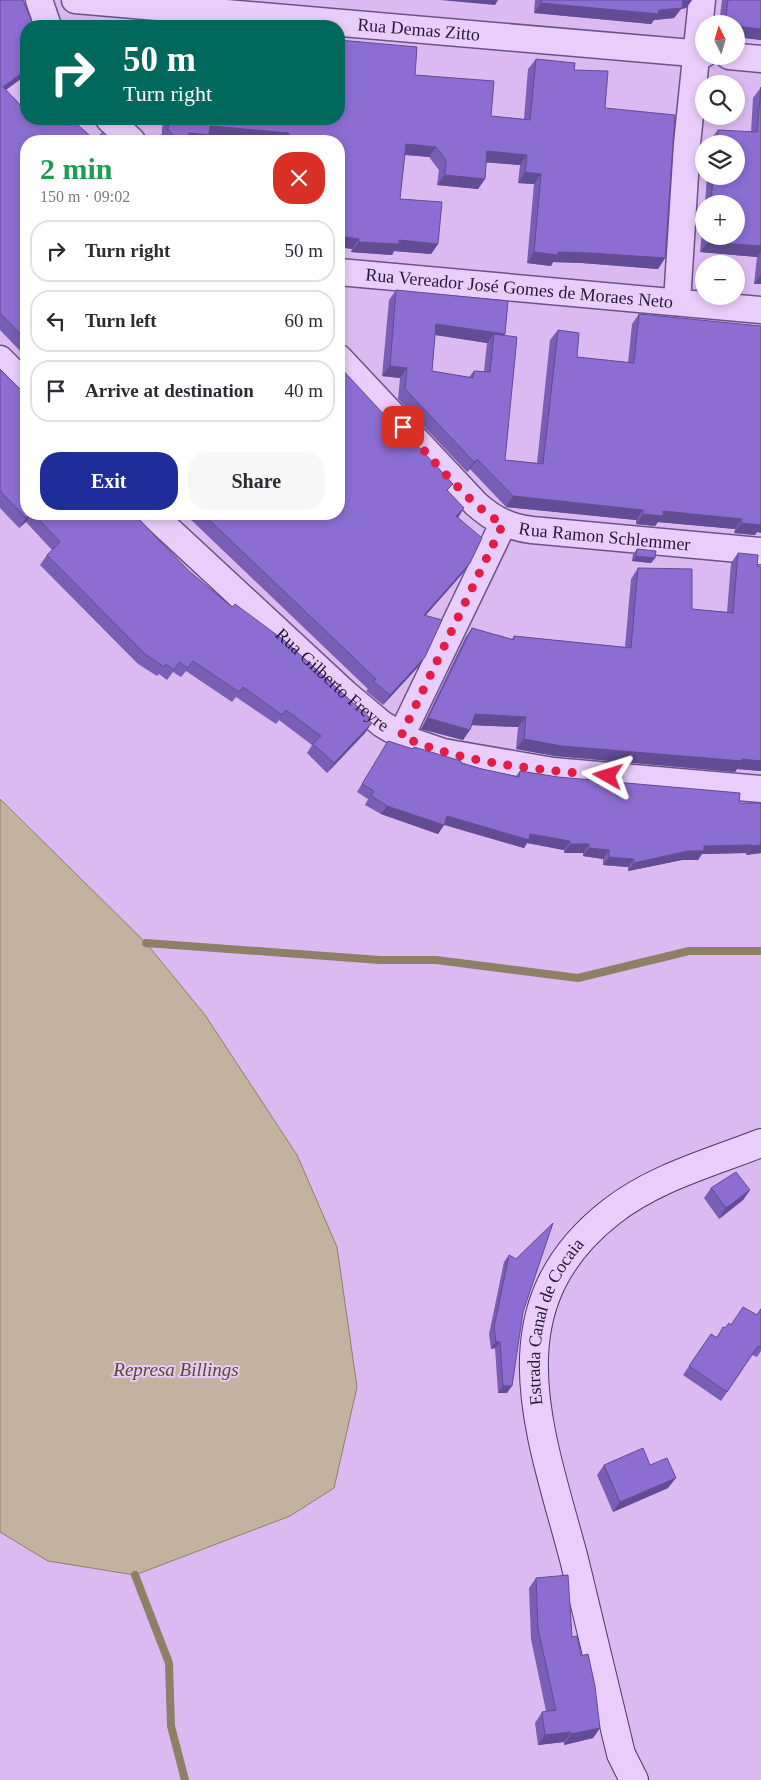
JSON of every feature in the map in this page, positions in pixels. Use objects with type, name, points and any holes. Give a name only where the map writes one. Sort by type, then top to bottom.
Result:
[{"type":"main road","name":"Estrada Canal de Cocaia","points":[[634,1780],[621,1754],[574,1560],[544,1452],[534,1397],[535,1330],[540,1307],[553,1278],[576,1244],[610,1212],[641,1190],[761,1143]]},
{"type":"street","points":[[38,0],[46,20]]},
{"type":"street","name":"Rua Demas Zitto","points":[[74,0],[306,20]]},
{"type":"street","points":[[702,0],[702,15]]},
{"type":"street","name":"Rua Demas Zitto","points":[[345,23],[695,53]]},
{"type":"street","points":[[745,58],[761,59]]},
{"type":"street","points":[[677,302],[687,144],[699,65]]},
{"type":"street","points":[[115,125],[126,135]]},
{"type":"street","name":"Rua Vereador José Gomes de Moraes Neto","points":[[345,273],[761,310]]},
{"type":"street","points":[[0,358],[20,380]]},
{"type":"street","name":"Rua Ramon Schlemmer","points":[[345,364],[476,504],[491,517],[503,524],[532,530],[761,550]]},
{"type":"street","name":"Rua Gilberto Freyre","points":[[158,520],[345,693],[401,736],[443,752],[553,771],[761,789]]},
{"type":"street","points":[[401,736],[503,524]]},
{"type":"water","name":"Represa Billings","points":[[0,799],[146,943],[205,1015],[297,1155],[337,1247],[357,1387],[334,1488],[290,1516],[135,1575],[48,1561],[0,1532]]},
{"type":"building","points":[[0,0],[23,0],[31,20],[20,20],[20,74],[3,87],[20,105],[20,125],[78,125],[89,135],[20,135],[20,334],[0,313]]},
{"type":"building","points":[[541,0],[683,0],[682,8],[659,10],[658,14],[541,3]]},
{"type":"building","points":[[728,0],[761,0],[761,29],[745,27],[745,15],[726,15]]},
{"type":"building","points":[[345,41],[417,47],[415,75],[494,81],[491,116],[530,120],[536,59],[575,63],[574,70],[608,71],[605,108],[675,115],[665,258],[558,252],[558,255],[534,252],[541,174],[525,172],[527,155],[487,151],[485,179],[445,175],[446,160],[436,147],[406,144],[400,199],[442,202],[438,244],[399,240],[399,244],[359,242],[359,239],[345,237],[345,135],[289,135],[289,133],[210,126],[209,135],[189,133],[189,135],[173,135],[168,130],[168,125],[345,125]]},
{"type":"building","points":[[761,87],[761,246],[745,245],[745,195],[712,195],[712,185],[745,185],[745,135],[717,135],[718,130],[757,132]]},
{"type":"building","points":[[396,290],[508,301],[505,334],[436,324],[432,371],[473,378],[474,371],[490,372],[494,334],[517,337],[505,460],[543,464],[558,330],[579,333],[577,357],[634,363],[639,314],[761,326],[761,525],[741,523],[742,519],[663,511],[663,516],[643,514],[643,510],[513,496],[477,459],[474,462],[405,389],[407,368],[390,366]]},
{"type":"building","points":[[0,369],[20,389],[20,512],[0,491]]},
{"type":"building","points":[[345,372],[401,433],[402,429],[453,484],[447,490],[464,508],[456,516],[482,538],[470,563],[424,615],[442,620],[425,657],[390,695],[373,681],[376,679],[209,520],[345,520]]},
{"type":"building","points":[[40,520],[140,520],[190,572],[232,607],[235,604],[285,641],[370,718],[368,720],[372,723],[334,763],[313,744],[321,736],[286,710],[282,715],[243,687],[239,692],[193,661],[188,668],[179,662],[174,670],[166,664],[164,667],[145,654],[47,555],[60,542]]},
{"type":"building","points":[[637,549],[656,551],[655,558],[636,556]]},
{"type":"building","points":[[738,553],[758,555],[757,566],[761,567],[761,761],[562,746],[524,739],[526,717],[475,714],[470,730],[428,718],[472,628],[514,640],[514,636],[631,648],[638,568],[692,569],[692,609],[733,613]]},
{"type":"building","points":[[388,741],[461,761],[461,763],[482,769],[519,777],[520,771],[558,777],[740,793],[739,803],[761,803],[761,845],[704,846],[704,851],[688,851],[634,863],[634,859],[609,857],[609,850],[589,848],[589,844],[570,844],[570,841],[530,834],[529,840],[447,816],[444,825],[387,806],[371,796],[374,791],[362,784]]},
{"type":"building","points":[[736,1172],[750,1190],[726,1208],[711,1188]]},
{"type":"building","points":[[553,1223],[523,1312],[512,1386],[503,1386],[500,1342],[496,1342],[494,1327],[509,1255],[516,1259]]},
{"type":"building","points":[[743,1307],[757,1315],[761,1309],[761,1347],[758,1346],[727,1392],[689,1366],[711,1334],[717,1338],[723,1327],[725,1328],[729,1323],[731,1325]]},
{"type":"building","points":[[643,1448],[650,1465],[667,1458],[676,1478],[620,1502],[604,1465]]},
{"type":"building","points":[[568,1575],[572,1637],[577,1636],[581,1656],[588,1654],[595,1686],[600,1728],[571,1734],[571,1732],[545,1735],[542,1712],[556,1710],[538,1629],[536,1578]]},
{"type":"waterway","points":[[146,943],[380,960],[436,960],[578,978],[689,951],[761,951]]},
{"type":"waterway","points":[[135,1575],[169,1663],[171,1726],[185,1780]]},
{"type":"route","points":[[403,427],[476,504],[491,517],[503,524],[447,644],[401,736],[443,752],[492,762],[553,771],[608,776]]}]
